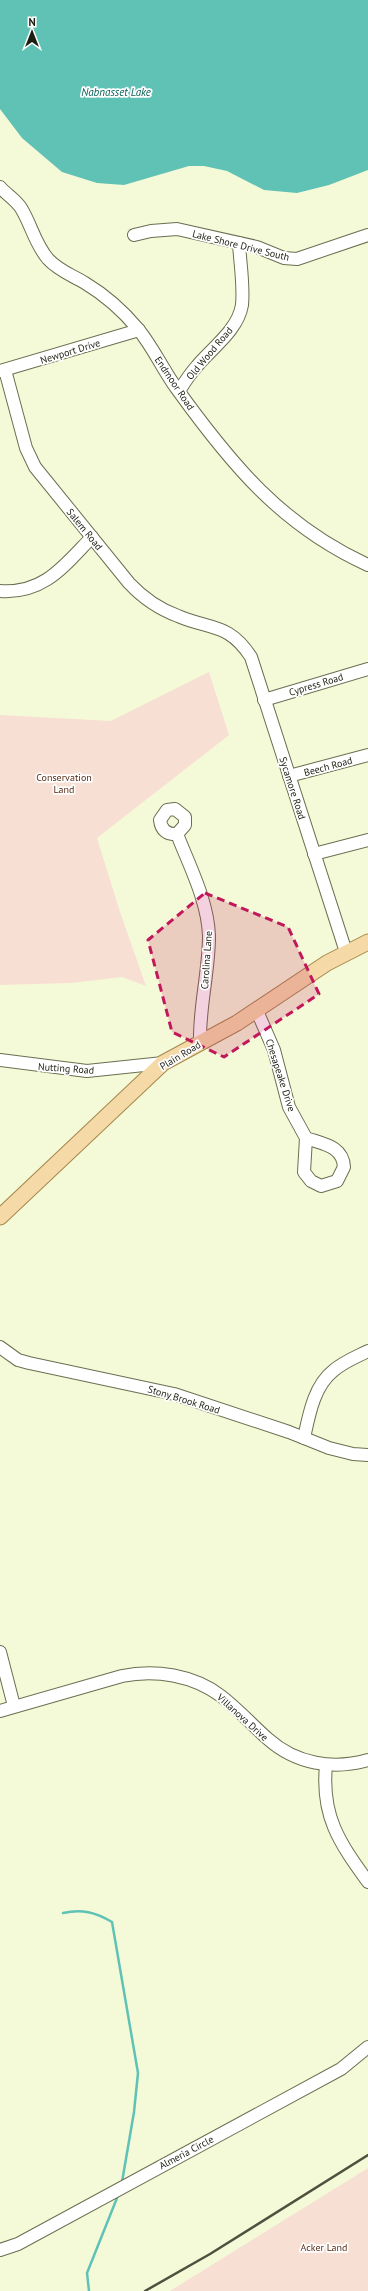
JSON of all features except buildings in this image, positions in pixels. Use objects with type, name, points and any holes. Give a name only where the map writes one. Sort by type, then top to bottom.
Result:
[{"type":"main road","name":"Plain Road","points":[[0,1217],[163,1063],[257,1011],[346,952],[368,942]]},
{"type":"street","name":"Endmoor Road","points":[[0,187],[20,207],[38,244],[48,258],[62,272],[86,284],[111,302],[139,330],[179,391],[229,456],[287,516],[331,547],[368,565]]},
{"type":"street","name":"Lake Shore Drive South","points":[[134,236],[151,231],[177,229],[258,247],[284,258],[297,259],[368,235]]},
{"type":"street","name":"Old Wood Road","points":[[179,391],[196,366],[232,327],[238,316],[242,305],[239,243]]},
{"type":"street","name":"Newport Drive","points":[[2,371],[139,330]]},
{"type":"street","name":"Salem Road","points":[[2,371],[26,448],[35,467],[129,583],[153,603],[178,617],[227,632]]},
{"type":"street","points":[[0,590],[23,590],[46,581],[92,537]]},
{"type":"street","name":"Sycamore Road","points":[[227,632],[244,646],[251,657],[346,952]]},
{"type":"street","name":"Cypress Road","points":[[264,700],[368,669]]},
{"type":"street","name":"Beech Road","points":[[289,776],[368,755]]},
{"type":"street","name":"Carolina Lane","points":[[177,834],[193,874],[208,924],[208,945],[200,1043]]},
{"type":"street","points":[[314,854],[368,840]]},
{"type":"street","name":"Chesapeake Drive","points":[[257,1011],[274,1050],[289,1107],[306,1138]]},
{"type":"street","name":"Nutting Road","points":[[0,1060],[87,1071],[163,1063]]},
{"type":"street","points":[[133,1067],[143,1081]]},
{"type":"street","name":"Stony Brook Road","points":[[0,1347],[18,1360],[174,1394],[343,1452],[368,1455]]},
{"type":"street","points":[[304,1438],[315,1400],[327,1376],[340,1366],[368,1351]]},
{"type":"street","points":[[0,1652],[14,1706]]},
{"type":"street","name":"Villanova Drive","points":[[0,1711],[135,1674],[178,1676],[207,1687],[220,1695],[269,1740],[286,1752],[306,1760],[326,1765],[348,1764],[368,1760]]},
{"type":"street","points":[[326,1765],[325,1800],[331,1823],[346,1852],[368,1882]]},
{"type":"street","name":"Almeria Circle","points":[[0,2250],[32,2237],[341,2069],[368,2047]]},
{"type":"highlighted area","points":[[205,893],[288,927],[319,994],[224,1057],[172,1032],[148,940]]},
{"type":"green space","name":"Conservation Land","points":[[209,672],[229,735],[97,838],[121,915],[146,986],[122,977],[71,983],[0,985],[0,715],[111,721]]},
{"type":"green space","name":"Acker Land","points":[[368,2168],[368,2291],[170,2291]]},
{"type":"water","name":"Nabnasset Lake","points":[[0,0],[368,0],[368,170],[329,185],[297,193],[264,190],[227,171],[204,166],[189,166],[124,185],[97,183],[62,172],[22,138],[0,109]]},
{"type":"waterway","points":[[63,1913],[76,1911],[88,1912],[112,1922],[138,2073],[134,2112],[122,2182]]},
{"type":"waterway","points":[[89,2291],[87,2273],[119,2193]]},
{"type":"railway","points":[[145,2291],[210,2254],[368,2155]]}]
